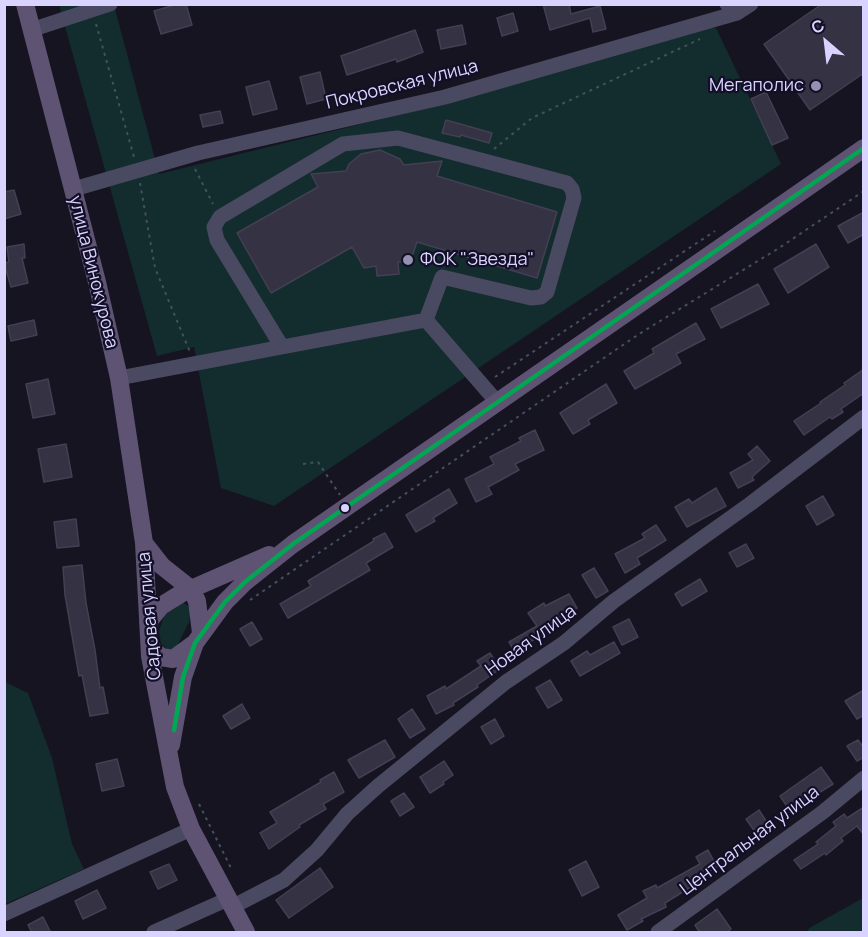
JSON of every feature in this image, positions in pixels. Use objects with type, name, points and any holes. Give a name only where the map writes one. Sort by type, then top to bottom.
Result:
[{"type":"main road","name":"улица Винокурова","points":[[25,4],[74,189],[119,378],[144,543]]},
{"type":"main road","points":[[150,647],[161,657],[173,659],[198,638],[225,602],[238,589],[293,544],[864,147]]},
{"type":"main road","name":"Садовая улица","points":[[144,543],[162,566],[191,589]]},
{"type":"main road","name":"Садовая улица","points":[[144,543],[150,656],[175,788],[191,829],[246,933]]},
{"type":"main road","points":[[148,622],[161,606],[191,589],[293,544]]},
{"type":"main road","points":[[191,589],[197,601],[198,638]]},
{"type":"main road","name":"Садовая улица","points":[[169,756],[183,677],[198,638]]},
{"type":"street","points":[[32,30],[110,4]]},
{"type":"street","points":[[732,9],[751,4]]},
{"type":"street","name":"Покровская улица","points":[[74,189],[187,156],[445,97],[700,24],[732,9]]},
{"type":"street","points":[[282,347],[217,240],[214,227],[220,217],[343,144],[398,138],[567,183],[572,189],[574,198],[548,292],[541,297],[531,298],[442,276],[426,320]]},
{"type":"street","points":[[119,378],[426,320]]},
{"type":"street","points":[[426,320],[497,402]]},
{"type":"street","name":"Новая улица","points":[[230,903],[284,880],[317,850],[347,814],[378,786],[506,682],[564,643],[614,601],[750,504],[864,417]]},
{"type":"street","name":"Центральная улица","points":[[658,933],[823,812],[864,778]]},
{"type":"street","points":[[4,914],[191,829]]},
{"type":"street","points":[[154,933],[230,903]]},
{"type":"path","points":[[480,160],[532,118],[704,37],[700,24]]},
{"type":"path","points":[[187,156],[220,217]]},
{"type":"path","points":[[249,601],[639,334],[779,248],[864,191]]},
{"type":"path","points":[[482,385],[715,232]]},
{"type":"path","points":[[303,464],[318,462],[348,507]]},
{"type":"path","points":[[195,796],[233,874]]},
{"type":"green space","name":"ФОК \"Звезда\"","points":[[59,5],[114,5],[159,174],[446,103],[708,28],[716,28],[781,164],[274,506],[221,488],[194,347],[157,356]]},
{"type":"green space","points":[[182,602],[192,608],[189,622],[175,650],[169,652],[161,643],[159,631],[164,616]]},
{"type":"green space","points":[[5,682],[28,693],[52,758],[72,844],[84,869],[5,904]]},
{"type":"green space","points":[[863,898],[863,932],[806,932],[811,927]]},
{"type":"building","points":[[186,4],[192,25],[161,34],[154,11]]},
{"type":"building","points":[[543,4],[569,4],[571,14],[600,6],[606,29],[593,32],[590,18],[550,30]]},
{"type":"building","points":[[822,4],[864,4],[864,73],[810,110],[764,44]]},
{"type":"building","points":[[513,13],[518,31],[502,36],[497,18]]},
{"type":"building","points":[[462,25],[466,44],[441,49],[437,30]]},
{"type":"building","points":[[415,30],[423,52],[397,62],[396,59],[347,75],[341,56]]},
{"type":"building","points":[[320,72],[326,99],[307,104],[300,77]]},
{"type":"building","points":[[269,81],[277,109],[253,115],[246,87]]},
{"type":"building","points":[[766,92],[788,138],[772,145],[751,99]]},
{"type":"building","points":[[220,111],[223,123],[203,127],[200,115]]},
{"type":"building","points":[[446,120],[492,133],[489,143],[461,135],[460,137],[442,133]]},
{"type":"building","points":[[380,150],[400,159],[404,165],[442,161],[437,176],[557,212],[537,278],[417,242],[410,262],[398,262],[399,274],[377,276],[376,266],[364,268],[352,247],[271,293],[237,233],[318,187],[311,174],[346,171],[349,164],[361,154]]},
{"type":"building","points":[[14,190],[21,214],[4,219],[4,192]]},
{"type":"building","points":[[864,212],[864,234],[848,243],[838,226]]},
{"type":"building","points":[[24,244],[25,258],[22,258],[28,283],[11,287],[4,263],[9,262],[7,247]]},
{"type":"building","points":[[816,244],[829,267],[788,293],[774,269]]},
{"type":"building","points":[[758,284],[769,304],[721,328],[711,309]]},
{"type":"building","points":[[34,320],[37,335],[11,341],[8,326]]},
{"type":"building","points":[[696,323],[705,339],[676,354],[681,363],[635,389],[624,371],[654,353],[652,349]]},
{"type":"building","points":[[864,369],[864,393],[841,409],[843,412],[832,419],[830,417],[804,435],[794,421]]},
{"type":"building","points":[[48,379],[55,414],[33,418],[26,384]]},
{"type":"building","points":[[606,384],[617,403],[588,420],[590,424],[573,434],[560,413]]},
{"type":"building","points":[[535,430],[544,450],[515,464],[519,470],[488,487],[492,494],[476,502],[465,479],[494,464],[490,457],[521,441],[519,438]]},
{"type":"building","points":[[66,444],[72,477],[44,482],[38,449]]},
{"type":"building","points":[[757,446],[770,461],[752,477],[754,480],[738,488],[730,473],[753,460],[748,454]]},
{"type":"building","points":[[716,488],[726,506],[687,527],[675,507],[689,499],[692,503]]},
{"type":"building","points":[[449,489],[457,503],[433,518],[435,521],[416,532],[406,515]]},
{"type":"building","points":[[823,496],[834,515],[817,525],[806,506]]},
{"type":"building","points":[[76,519],[79,546],[57,548],[54,522]]},
{"type":"building","points":[[656,525],[666,540],[637,558],[640,564],[625,573],[615,554],[645,538],[642,534]]},
{"type":"building","points":[[385,533],[393,547],[366,563],[370,570],[288,618],[280,604],[311,586],[308,581]]},
{"type":"building","points":[[746,544],[754,558],[737,567],[729,553]]},
{"type":"building","points":[[82,565],[100,688],[103,687],[108,713],[90,716],[82,675],[79,676],[65,595],[63,567]]},
{"type":"building","points":[[594,568],[608,591],[596,598],[582,575]]},
{"type":"building","points":[[700,579],[707,591],[682,606],[675,594]]},
{"type":"building","points":[[569,594],[577,608],[554,620],[557,626],[530,642],[532,646],[517,655],[509,642],[537,626],[528,613],[544,603],[545,606]]},
{"type":"building","points":[[629,619],[638,637],[622,645],[613,627]]},
{"type":"building","points":[[252,622],[262,639],[250,646],[240,629]]},
{"type":"building","points":[[614,642],[620,653],[580,676],[571,661],[587,651],[590,655]]},
{"type":"building","points":[[490,653],[500,669],[453,703],[454,705],[436,714],[427,696],[445,686],[446,689],[481,666],[477,661]]},
{"type":"building","points":[[550,680],[562,700],[548,708],[536,688]]},
{"type":"building","points":[[864,690],[864,715],[857,719],[845,701]]},
{"type":"building","points":[[242,704],[250,718],[231,729],[223,716]]},
{"type":"building","points":[[412,709],[425,729],[410,738],[398,719]]},
{"type":"building","points":[[495,719],[504,736],[491,744],[481,727]]},
{"type":"building","points":[[385,740],[395,757],[359,778],[348,760]]},
{"type":"building","points":[[858,740],[864,748],[864,757],[857,761],[847,746]]},
{"type":"building","points":[[117,759],[124,786],[102,791],[96,764]]},
{"type":"building","points":[[444,761],[453,775],[430,793],[420,777]]},
{"type":"building","points":[[821,767],[833,784],[790,811],[780,796]]},
{"type":"building","points":[[334,772],[344,792],[323,804],[326,809],[299,825],[300,827],[269,849],[260,833],[277,823],[270,812]]},
{"type":"building","points":[[404,793],[414,807],[400,816],[391,801]]},
{"type":"building","points":[[864,807],[864,835],[857,826],[841,838],[843,841],[826,855],[825,853],[801,869],[794,860],[818,844],[816,842],[836,826],[833,822],[844,814],[847,818]]},
{"type":"building","points":[[759,810],[770,827],[758,836],[746,819]]},
{"type":"building","points":[[708,850],[717,867],[704,875],[705,878],[665,903],[666,907],[641,919],[643,921],[627,930],[618,915],[647,898],[643,891],[656,885],[657,888],[700,864],[696,857]]},
{"type":"building","points":[[586,861],[599,887],[582,896],[569,870]]},
{"type":"building","points":[[169,864],[177,880],[158,889],[150,872]]},
{"type":"building","points":[[320,868],[333,887],[289,918],[276,900]]},
{"type":"building","points":[[97,890],[106,908],[83,919],[75,901]]},
{"type":"building","points":[[717,909],[731,929],[726,933],[700,933],[695,925]]},
{"type":"building","points":[[43,917],[51,933],[32,933],[28,925]]},
{"type":"transit line","points":[[174,730],[183,677],[195,643],[225,602],[245,582],[293,544],[864,148]]},
{"type":"place","name":"Мегаполис","points":[[816,86]]},
{"type":"place","name":"ФОК \"Звезда\"","points":[[408,260]]}]
